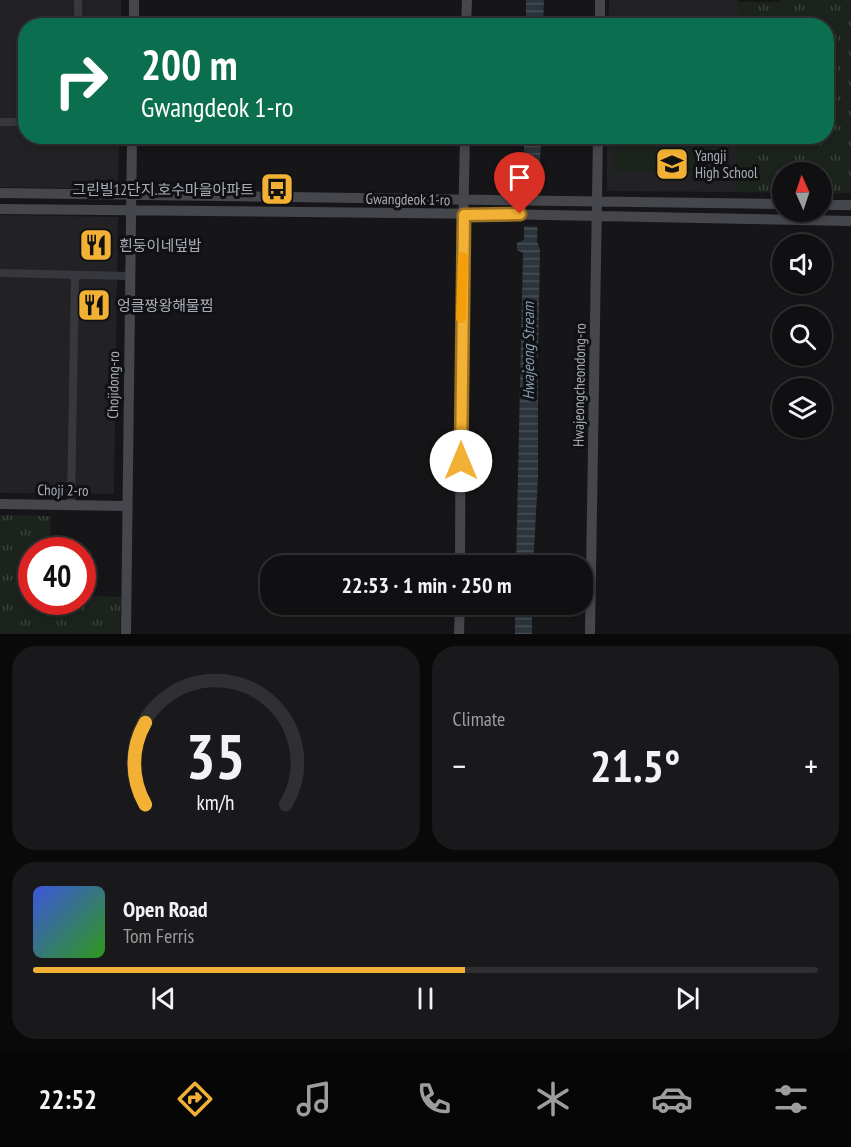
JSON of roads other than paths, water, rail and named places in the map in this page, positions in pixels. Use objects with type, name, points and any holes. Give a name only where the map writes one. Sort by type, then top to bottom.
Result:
[{"type":"street","points":[[78,0],[78,18]]},
{"type":"street","points":[[134,0],[134,18]]},
{"type":"street","points":[[466,0],[466,18]]},
{"type":"street","points":[[600,0],[600,18]]},
{"type":"street","points":[[0,122],[18,122]]},
{"type":"street","name":"Chojidong-ro","points":[[126,634],[132,144]]},
{"type":"street","points":[[460,555],[465,144]]},
{"type":"street","name":"Hwajeongcheondong-ro","points":[[590,634],[598,144]]},
{"type":"street","name":"Gwangdeok 1-ro","points":[[0,193],[772,204]]},
{"type":"street","points":[[832,204],[851,205]]},
{"type":"street","name":"Gwangdeok 1-ro","points":[[0,209],[500,214],[851,221]]},
{"type":"street","points":[[0,273],[129,276]]},
{"type":"street","points":[[71,505],[75,275]]},
{"type":"street","name":"Choji 2-ro","points":[[0,504],[126,506]]},
{"type":"street","points":[[459,634],[460,615]]},
{"type":"water","points":[[526,0],[544,0],[543,18],[526,18]]},
{"type":"water","name":"Hwajeong Stream","points":[[524,144],[541,144],[537,241],[540,250],[538,356],[534,367],[538,375],[538,478],[534,555],[516,555],[523,253],[517,250],[517,243],[524,240]]},
{"type":"water","points":[[515,615],[532,615],[532,634],[515,634]]},
{"type":"place","name":"Yangji High School","points":[[672,164]]},
{"type":"place","name":"그린빌12단지.호수마을아파트","points":[[277,189]]},
{"type":"place","name":"흰둥이네덮밥","points":[[96,245]]},
{"type":"place","name":"엉클짱왕해물찜","points":[[94,305]]}]
